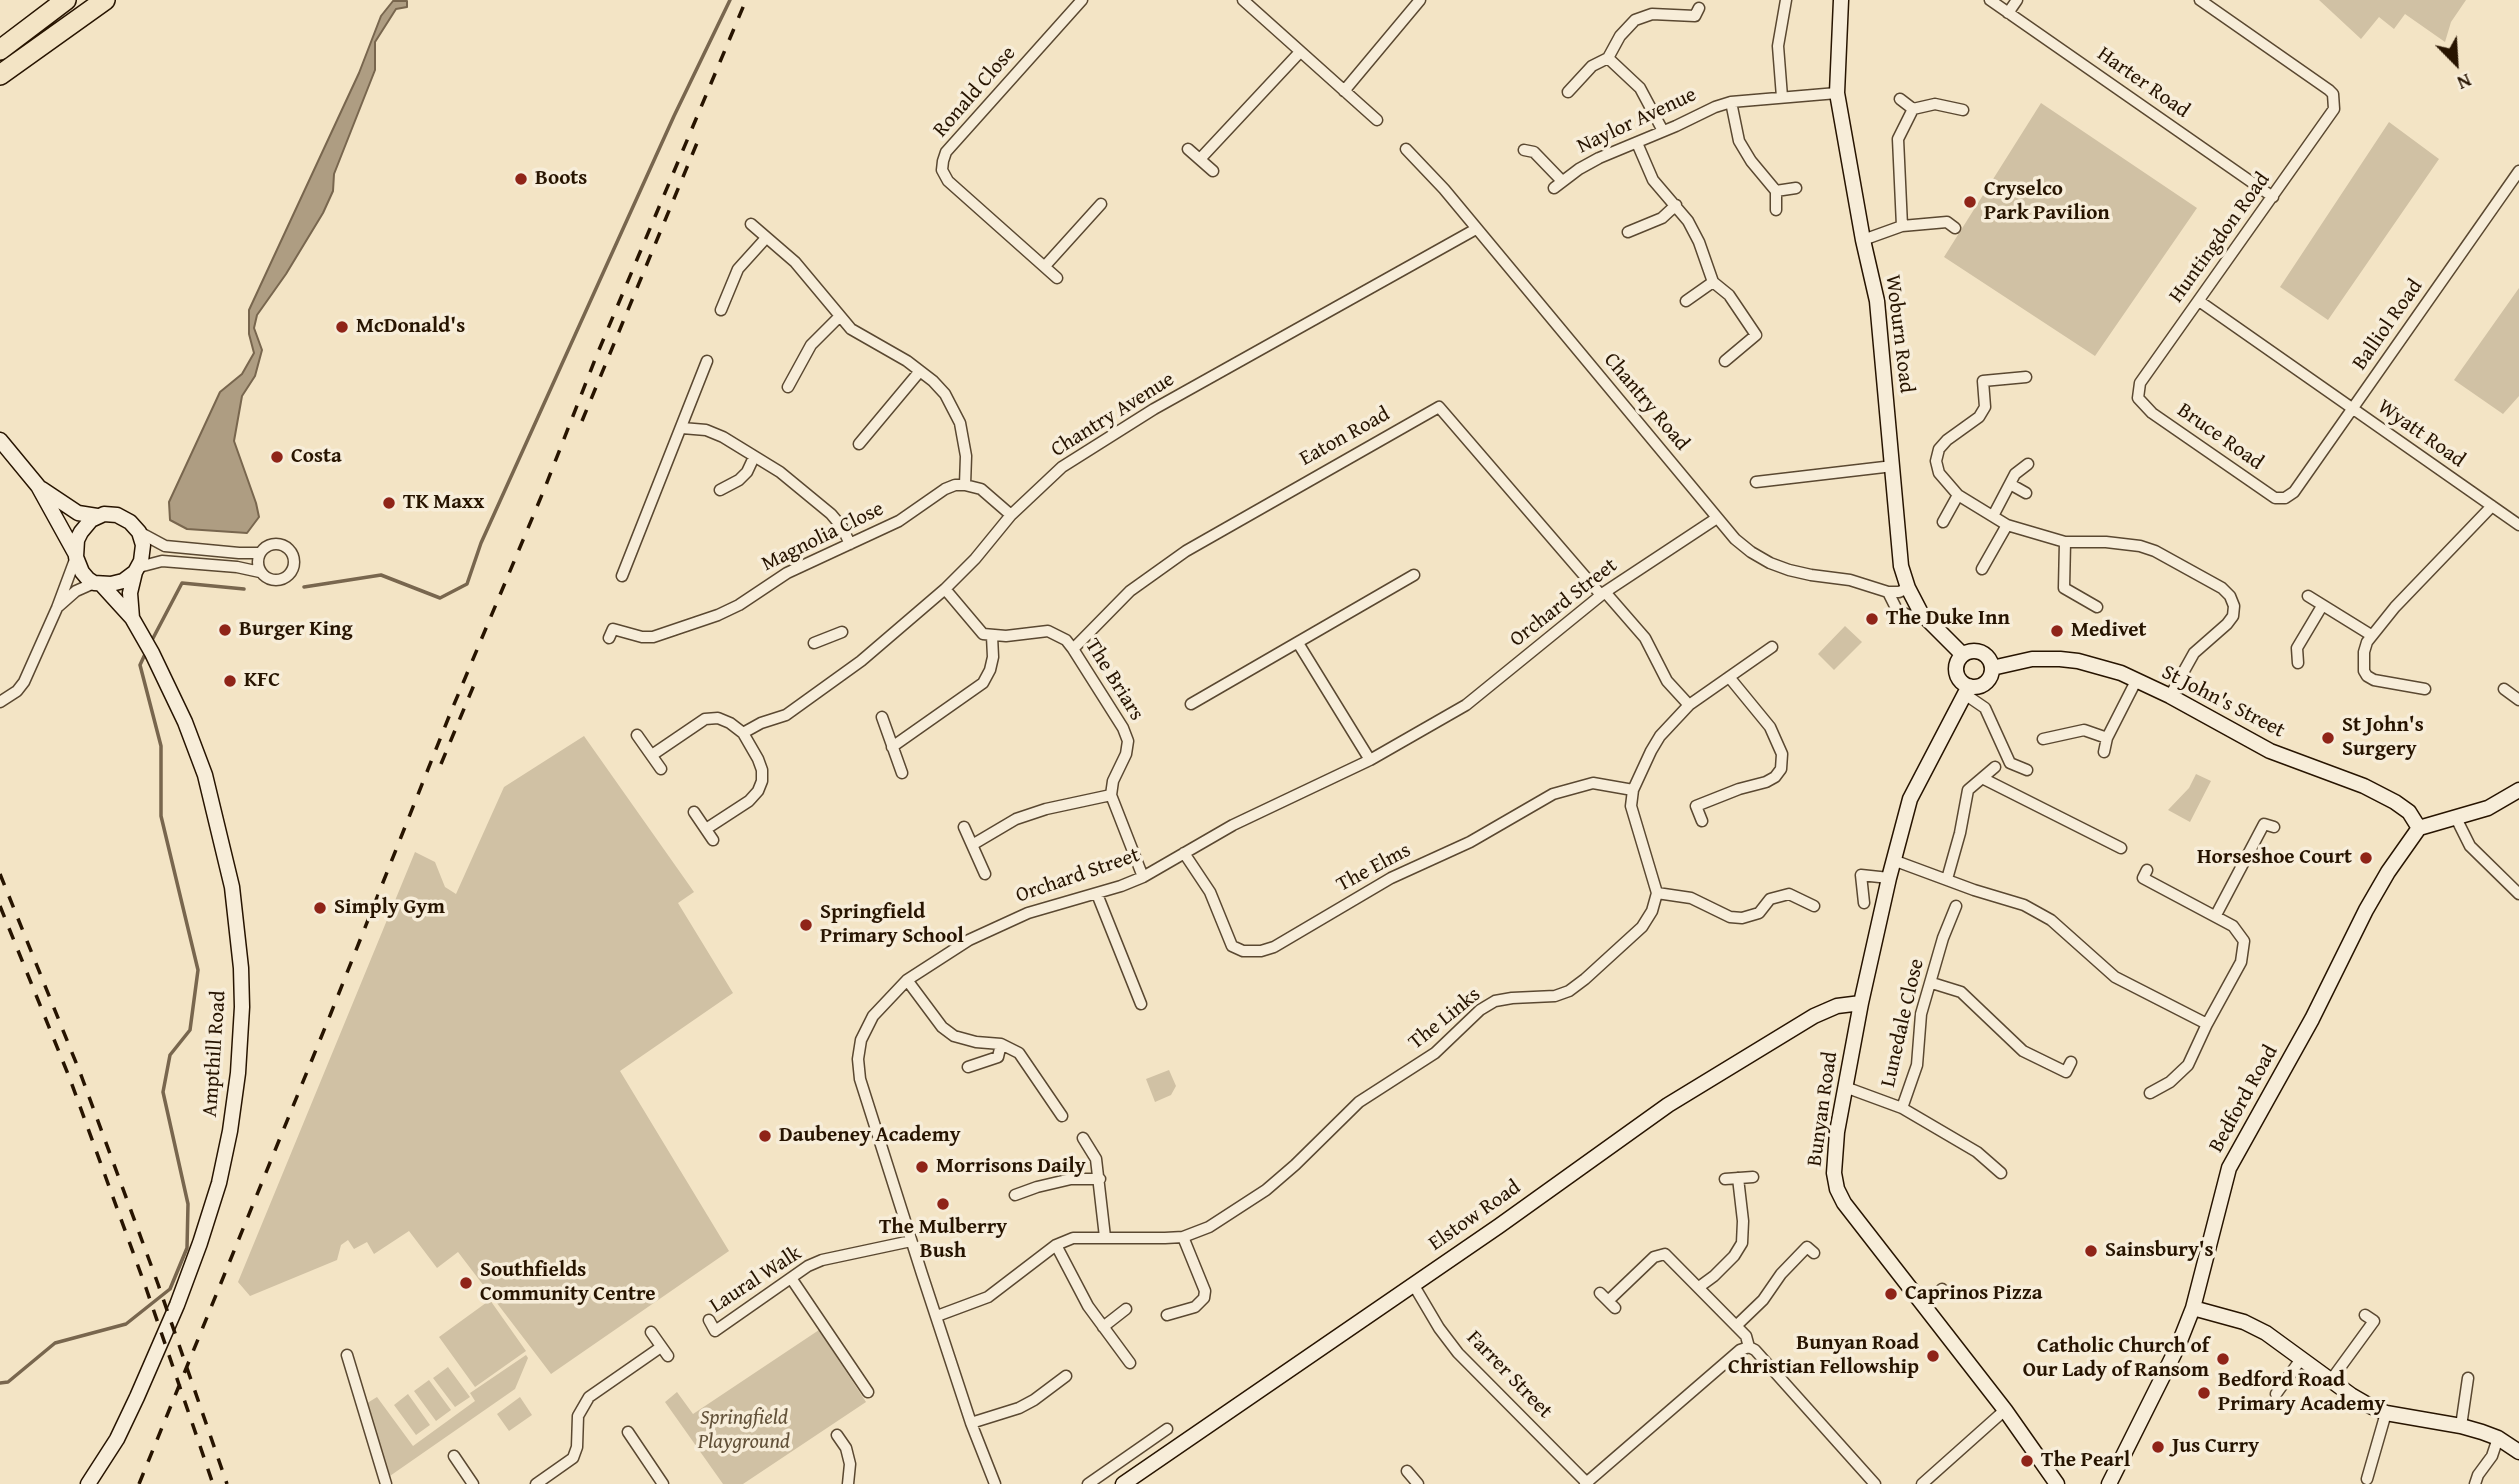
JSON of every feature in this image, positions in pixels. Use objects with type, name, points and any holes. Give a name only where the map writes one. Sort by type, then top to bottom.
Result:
[{"type":"highway","points":[[0,51],[66,0]]},
{"type":"highway","points":[[1,74],[105,0]]},
{"type":"main road","name":"Woburn Road","points":[[1841,0],[1836,93],[1877,302],[1901,566],[1908,588],[1921,613],[1962,654]]},
{"type":"main road","points":[[0,440],[38,486],[82,572],[98,583],[117,583],[137,570]]},
{"type":"main road","points":[[38,486],[78,513],[117,515],[130,522],[139,532],[143,545],[131,593],[132,618]]},
{"type":"main road","points":[[75,555],[81,532],[97,516]]},
{"type":"main road","name":"Ampthill Road","points":[[88,1484],[113,1447],[137,1397],[201,1243],[225,1156],[241,1042],[237,928],[225,851],[210,790],[196,748],[145,638],[132,618],[98,583]]},
{"type":"main road","points":[[1969,651],[1980,652],[1989,658],[1992,668],[1984,683],[1967,691],[1956,673],[1957,662],[1962,654],[1969,651]]},
{"type":"main road","name":"St John's Street","points":[[1992,668],[2032,659],[2060,659],[2121,673],[2170,696],[2270,751],[2364,786],[2395,802],[2409,812],[2419,828]]},
{"type":"main road","name":"Bunyan Road","points":[[1967,691],[1910,799],[1893,860],[1845,1087],[1834,1173],[1843,1203],[2005,1410],[2057,1484]]},
{"type":"main road","points":[[2419,828],[2488,808],[2519,790]]},
{"type":"main road","name":"Bedford Road","points":[[2109,1484],[2160,1385],[2193,1307],[2229,1168],[2312,1019],[2366,910],[2388,872],[2419,828]]},
{"type":"main road","name":"Elstow Road","points":[[1123,1484],[1668,1105],[1814,1016],[1837,1006],[1861,1003]]},
{"type":"main road","points":[[2193,1307],[2244,1321],[2266,1333],[2351,1395],[2386,1413],[2461,1426],[2498,1438],[2519,1452]]},
{"type":"street","name":"Ronald Close","points":[[1057,278],[948,181],[942,170],[946,152],[1082,0]]},
{"type":"street","points":[[1344,91],[1420,0]]},
{"type":"street","points":[[1782,97],[1778,46],[1786,0]]},
{"type":"street","name":"Harter Road","points":[[1990,0],[2273,197]]},
{"type":"street","points":[[2008,13],[2017,0]]},
{"type":"street","name":"Huntingdon Road","points":[[2138,398],[2140,383],[2334,109],[2329,90],[2200,0]]},
{"type":"street","points":[[1251,3],[1300,52],[1377,120]]},
{"type":"street","points":[[1568,92],[1592,66],[1608,58],[1620,36],[1634,20],[1644,15],[1698,17]]},
{"type":"street","points":[[1200,159],[1300,52]]},
{"type":"street","points":[[1608,58],[1640,88],[1663,131]]},
{"type":"street","name":"Naylor Avenue","points":[[1531,148],[1558,185],[1599,158],[1715,107],[1731,102],[1836,93]]},
{"type":"street","points":[[1900,99],[1913,110]]},
{"type":"street","name":"Naylor Avenue","points":[[1731,102],[1739,141],[1751,161],[1776,191]]},
{"type":"street","points":[[1902,226],[1898,139],[1913,110],[1935,104],[1963,110]]},
{"type":"street","points":[[1637,143],[1653,180],[1676,205],[1699,242],[1713,282],[1729,295],[1756,335],[1725,362]]},
{"type":"street","points":[[1188,149],[1213,171]]},
{"type":"street","name":"Chantry Road","points":[[1406,149],[1444,189],[1717,518],[1743,545],[1770,563],[1811,575],[1850,580],[1888,592],[1899,592],[1908,588]]},
{"type":"street","name":"Balliol Road","points":[[2285,498],[2294,492],[2519,171]]},
{"type":"street","points":[[1776,210],[1776,191],[1796,188]]},
{"type":"street","points":[[1045,266],[1101,204]]},
{"type":"street","points":[[1628,232],[1662,218],[1676,205]]},
{"type":"street","points":[[1863,240],[1902,226],[1947,222],[1955,228]]},
{"type":"street","points":[[751,224],[795,262],[839,317],[852,329],[920,370],[945,394],[960,422],[966,456],[965,485],[981,489],[1011,515]]},
{"type":"street","name":"Chantry Avenue","points":[[743,733],[761,723],[786,715],[860,661],[944,589],[975,559],[1011,515],[1062,467],[1154,410],[1476,229]]},
{"type":"street","points":[[721,310],[738,269],[765,238]]},
{"type":"street","points":[[1686,302],[1713,282]]},
{"type":"street","name":"Wyatt Road","points":[[2199,301],[2519,525]]},
{"type":"street","points":[[788,387],[811,345],[839,317]]},
{"type":"street","points":[[622,576],[707,361]]},
{"type":"street","points":[[859,444],[866,427],[920,370]]},
{"type":"street","points":[[2026,377],[1983,381],[1985,407],[1979,417],[1939,449],[1936,461],[1939,473],[1958,495],[2007,525],[2065,542],[2106,542],[2140,546],[2155,551],[2222,588],[2230,596],[2234,606],[2233,616],[2194,653],[2170,696]]},
{"type":"street","name":"Bruce Road","points":[[2138,398],[2151,413],[2266,493],[2275,498],[2285,498]]},
{"type":"street","name":"Eaton Road","points":[[1073,649],[1130,591],[1186,551],[1439,407],[1603,593]]},
{"type":"street","points":[[682,428],[706,430],[723,436],[780,472],[831,514],[842,527],[850,544]]},
{"type":"street","points":[[720,490],[739,480],[747,472],[754,457]]},
{"type":"street","points":[[1993,516],[2015,474],[2028,464]]},
{"type":"street","points":[[1764,485],[1893,466]]},
{"type":"street","points":[[2010,484],[2026,493]]},
{"type":"street","name":"Magnolia Close","points":[[609,638],[613,628],[642,638],[653,637],[718,615],[788,573],[899,521],[945,489],[965,485]]},
{"type":"street","points":[[1943,522],[1958,495]]},
{"type":"street","points":[[2424,689],[2374,680],[2367,676],[2364,671],[2364,652],[2372,634],[2492,506]]},
{"type":"street","name":"Orchard Street","points":[[995,1484],[971,1423],[860,1079],[860,1040],[873,1016],[907,981],[969,940],[1028,913],[1097,894],[1143,877],[1233,825],[1370,760],[1466,705],[1603,593],[1717,518]]},
{"type":"street","points":[[1982,569],[2007,525]]},
{"type":"street","points":[[139,532],[165,546],[260,553]]},
{"type":"street","points":[[2065,542],[2064,588],[2098,607]]},
{"type":"street","points":[[137,570],[162,561],[237,567],[260,572],[268,579],[283,579],[291,572],[294,562],[291,553],[283,546],[268,546],[260,553],[260,572]]},
{"type":"street","points":[[0,702],[17,691],[24,682],[57,608],[75,555]]},
{"type":"street","points":[[1191,704],[1414,575]]},
{"type":"street","points":[[57,608],[76,591],[98,583]]},
{"type":"street","points":[[892,747],[983,683],[990,670],[993,657],[992,636],[983,634],[944,589]]},
{"type":"street","points":[[1888,592],[1897,611],[1910,617],[1921,613]]},
{"type":"street","points":[[1603,593],[1645,638],[1667,681],[1689,705]]},
{"type":"street","points":[[2308,596],[2372,634]]},
{"type":"street","points":[[2298,663],[2297,648],[2322,606]]},
{"type":"street","name":"The Briars","points":[[992,636],[1048,631],[1066,639],[1123,727],[1128,741],[1126,754],[1113,781],[1111,795]]},
{"type":"street","points":[[814,643],[842,632]]},
{"type":"street","points":[[1298,643],[1370,760]]},
{"type":"street","points":[[1772,647],[1689,705],[1660,736],[1633,790],[1631,806],[1657,893],[1691,898],[1730,917],[1742,918],[1759,913],[1770,899],[1788,894],[1814,906]]},
{"type":"street","points":[[1702,821],[1696,806],[1739,789],[1766,782],[1782,769],[1782,754],[1770,727],[1729,677]]},
{"type":"street","points":[[2104,752],[2107,738],[2136,681]]},
{"type":"street","points":[[2504,689],[2519,699]]},
{"type":"street","points":[[1967,691],[1985,708],[2010,763],[2027,770]]},
{"type":"street","points":[[882,717],[902,773]]},
{"type":"street","points":[[652,755],[705,719],[718,718],[743,733],[758,759],[762,781],[758,791],[749,800],[706,829]]},
{"type":"street","points":[[2043,739],[2084,730],[2107,738]]},
{"type":"street","points":[[638,735],[661,769]]},
{"type":"street","points":[[1947,879],[1968,790],[1995,767]]},
{"type":"street","points":[[1982,778],[2120,848]]},
{"type":"street","name":"The Elms","points":[[1184,853],[1210,892],[1232,946],[1243,951],[1261,951],[1274,947],[1391,878],[1470,842],[1553,794],[1593,783],[1633,790]]},
{"type":"street","points":[[972,845],[1016,819],[1046,809],[1111,795],[1143,877]]},
{"type":"street","points":[[694,812],[713,840]]},
{"type":"street","points":[[2456,818],[2470,846],[2519,894]]},
{"type":"street","points":[[2216,915],[2264,824],[2274,827]]},
{"type":"street","points":[[964,827],[985,874]]},
{"type":"street","points":[[1893,860],[2034,910],[2051,920],[2115,977],[2207,1024]]},
{"type":"street","points":[[2147,870],[2143,878],[2216,915],[2233,926],[2244,941],[2241,962],[2188,1065],[2170,1082],[2150,1093]]},
{"type":"street","points":[[1864,903],[1861,876],[1889,878]]},
{"type":"street","name":"The Links","points":[[937,1316],[988,1297],[1056,1245],[1073,1238],[1183,1237],[1209,1227],[1251,1201],[1295,1165],[1359,1102],[1436,1053],[1480,1010],[1495,1001],[1555,996],[1569,991],[1642,927],[1652,911],[1657,893]]},
{"type":"street","points":[[1097,894],[1141,1004]]},
{"type":"street","name":"Lunedale Close","points":[[1902,1108],[1917,1065],[1921,1014],[1943,938],[1956,906]]},
{"type":"street","points":[[907,981],[942,1027],[954,1036],[976,1042],[1001,1044],[1019,1053],[1062,1116]]},
{"type":"street","points":[[1932,983],[1961,992],[2023,1051],[2066,1072],[2071,1062]]},
{"type":"street","points":[[968,1067],[998,1056],[1001,1044]]},
{"type":"street","points":[[1845,1087],[1902,1108],[1977,1152],[2001,1173]]},
{"type":"street","points":[[1083,1138],[1096,1159],[1105,1237]]},
{"type":"street","points":[[1725,1180],[1753,1177]]},
{"type":"street","points":[[1699,1287],[1720,1269],[1742,1243],[1743,1221],[1738,1178]]},
{"type":"street","points":[[1015,1196],[1037,1187],[1071,1179],[1100,1179]]},
{"type":"street","points":[[1167,1315],[1195,1307],[1204,1298],[1205,1291],[1183,1237]]},
{"type":"street","name":"Laural Walk","points":[[709,1320],[715,1331],[808,1266],[822,1260],[911,1241]]},
{"type":"street","points":[[1056,1245],[1115,1351],[1130,1363]]},
{"type":"street","points":[[1736,1326],[1763,1300],[1781,1274],[1807,1247],[1814,1254]]},
{"type":"street","points":[[1608,1301],[1659,1255],[1665,1254],[1746,1336],[1749,1347]]},
{"type":"street","points":[[791,1279],[868,1392]]},
{"type":"street","name":"Farrer Street","points":[[1413,1284],[1439,1328],[1458,1353],[1587,1484]]},
{"type":"street","points":[[1923,1306],[1942,1289]]},
{"type":"street","points":[[1103,1327],[1126,1309]]},
{"type":"street","points":[[2331,1380],[2374,1321],[2365,1315]]},
{"type":"street","points":[[536,1484],[573,1458],[577,1447],[578,1416],[589,1397],[664,1351],[651,1332]]},
{"type":"street","points":[[1587,1484],[1740,1350],[1749,1347],[1755,1350],[1875,1484]]},
{"type":"street","points":[[347,1355],[386,1484]]},
{"type":"street","points":[[2276,1394],[2301,1359]]},
{"type":"street","points":[[971,1423],[1019,1408],[1066,1376]]},
{"type":"street","points":[[2461,1426],[2468,1378]]},
{"type":"street","points":[[1922,1484],[2005,1410]]},
{"type":"street","points":[[2367,1479],[2386,1413]]},
{"type":"street","points":[[1088,1484],[1152,1434],[1167,1429]]},
{"type":"street","points":[[628,1432],[663,1484]]},
{"type":"street","points":[[836,1435],[845,1448],[850,1464],[848,1484]]},
{"type":"street","points":[[2476,1484],[2478,1475],[2492,1456],[2498,1438]]},
{"type":"street","points":[[454,1456],[473,1484]]},
{"type":"street","points":[[1408,1471],[1418,1484]]},
{"type":"green space","points":[[2319,0],[2466,0],[2451,22],[2445,42],[2405,14],[2394,29],[2379,17],[2361,39]]},
{"type":"green space","points":[[2041,103],[2197,208],[2095,356],[1944,257]]},
{"type":"green space","points":[[2389,122],[2439,159],[2328,320],[2280,287]]},
{"type":"green space","points":[[2519,288],[2519,396],[2503,414],[2454,380]]},
{"type":"green space","points":[[1845,626],[1862,642],[1834,670],[1818,654]]},
{"type":"green space","points":[[584,736],[694,892],[678,903],[733,993],[620,1071],[729,1251],[551,1374],[458,1252],[437,1268],[409,1231],[374,1254],[367,1242],[354,1249],[348,1240],[341,1245],[337,1260],[250,1296],[238,1282],[415,852],[435,862],[445,887],[456,894],[504,787]]},
{"type":"green space","points":[[2196,774],[2211,781],[2190,822],[2168,810],[2189,788]]},
{"type":"green space","points":[[1169,1070],[1176,1086],[1171,1095],[1155,1102],[1146,1079]]},
{"type":"green space","points":[[490,1300],[526,1351],[475,1387],[439,1337]]},
{"type":"green space","name":"Springfield Playground","points":[[819,1330],[866,1402],[743,1484],[723,1484],[665,1402],[677,1392],[693,1414]]},
{"type":"green space","points":[[526,1355],[528,1358],[515,1389],[387,1478],[364,1405],[377,1397],[413,1446],[475,1401],[470,1393]]},
{"type":"green space","points":[[448,1367],[470,1397],[455,1407],[433,1378]]},
{"type":"green space","points":[[429,1380],[451,1410],[436,1421],[414,1391]]},
{"type":"green space","points":[[408,1394],[430,1425],[416,1435],[394,1405]]},
{"type":"green space","points":[[520,1397],[532,1415],[509,1431],[497,1414]]},
{"type":"shaded area","points":[[393,1],[407,1],[407,7],[396,9],[375,42],[375,70],[334,174],[333,191],[323,213],[286,274],[257,315],[254,328],[262,350],[255,376],[242,396],[234,441],[259,517],[247,533],[187,529],[170,520],[169,502],[220,392],[242,374],[254,353],[249,334],[249,310],[359,73],[381,16]]},
{"type":"waterway","points":[[304,587],[381,575],[440,598],[467,584],[481,543],[674,116],[730,0]]},
{"type":"waterway","points":[[151,642],[182,583],[244,589]]},
{"type":"waterway","points":[[0,1383],[8,1382],[55,1343],[126,1324],[170,1289],[187,1248],[188,1204],[163,1092],[170,1055],[190,1030],[198,970],[161,816],[161,746],[140,665],[146,652]]},
{"type":"railway","points":[[139,1484],[596,357],[746,0]]},
{"type":"railway","points":[[582,421],[697,143]]},
{"type":"railway","points":[[441,764],[476,680]]},
{"type":"railway","points":[[0,874],[81,1075],[158,1284],[227,1484]]},
{"type":"railway","points":[[0,906],[70,1079],[213,1484]]},
{"type":"place","name":"Boots","points":[[521,179]]},
{"type":"place","name":"Cryselco Park Pavilion","points":[[1970,202]]},
{"type":"place","name":"McDonald's","points":[[342,327]]},
{"type":"place","name":"Costa","points":[[277,457]]},
{"type":"place","name":"TK Maxx","points":[[389,503]]},
{"type":"place","name":"The Duke Inn","points":[[1872,619]]},
{"type":"place","name":"Burger King","points":[[225,630]]},
{"type":"place","name":"Medivet","points":[[2057,631]]},
{"type":"place","name":"KFC","points":[[230,681]]},
{"type":"place","name":"St John's Surgery","points":[[2328,738]]},
{"type":"place","name":"Horseshoe Court","points":[[2366,858]]},
{"type":"place","name":"Simply Gym","points":[[320,908]]},
{"type":"place","name":"Springfield Primary School","points":[[806,925]]},
{"type":"place","name":"Daubeney Academy","points":[[765,1136]]},
{"type":"place","name":"Morrisons Daily","points":[[922,1167]]},
{"type":"place","name":"The Mulberry Bush","points":[[943,1204]]},
{"type":"place","name":"Sainsbury's","points":[[2091,1251]]},
{"type":"place","name":"Southfields Community Centre","points":[[466,1283]]},
{"type":"place","name":"Caprinos Pizza","points":[[1891,1294]]},
{"type":"place","name":"Bunyan Road Christian Fellowship","points":[[1933,1356]]},
{"type":"place","name":"Catholic Church of Our Lady of Ransom","points":[[2223,1359]]},
{"type":"place","name":"Bedford Road Primary Academy","points":[[2204,1393]]},
{"type":"place","name":"Jus Curry","points":[[2158,1447]]},
{"type":"place","name":"The Pearl","points":[[2027,1461]]}]
